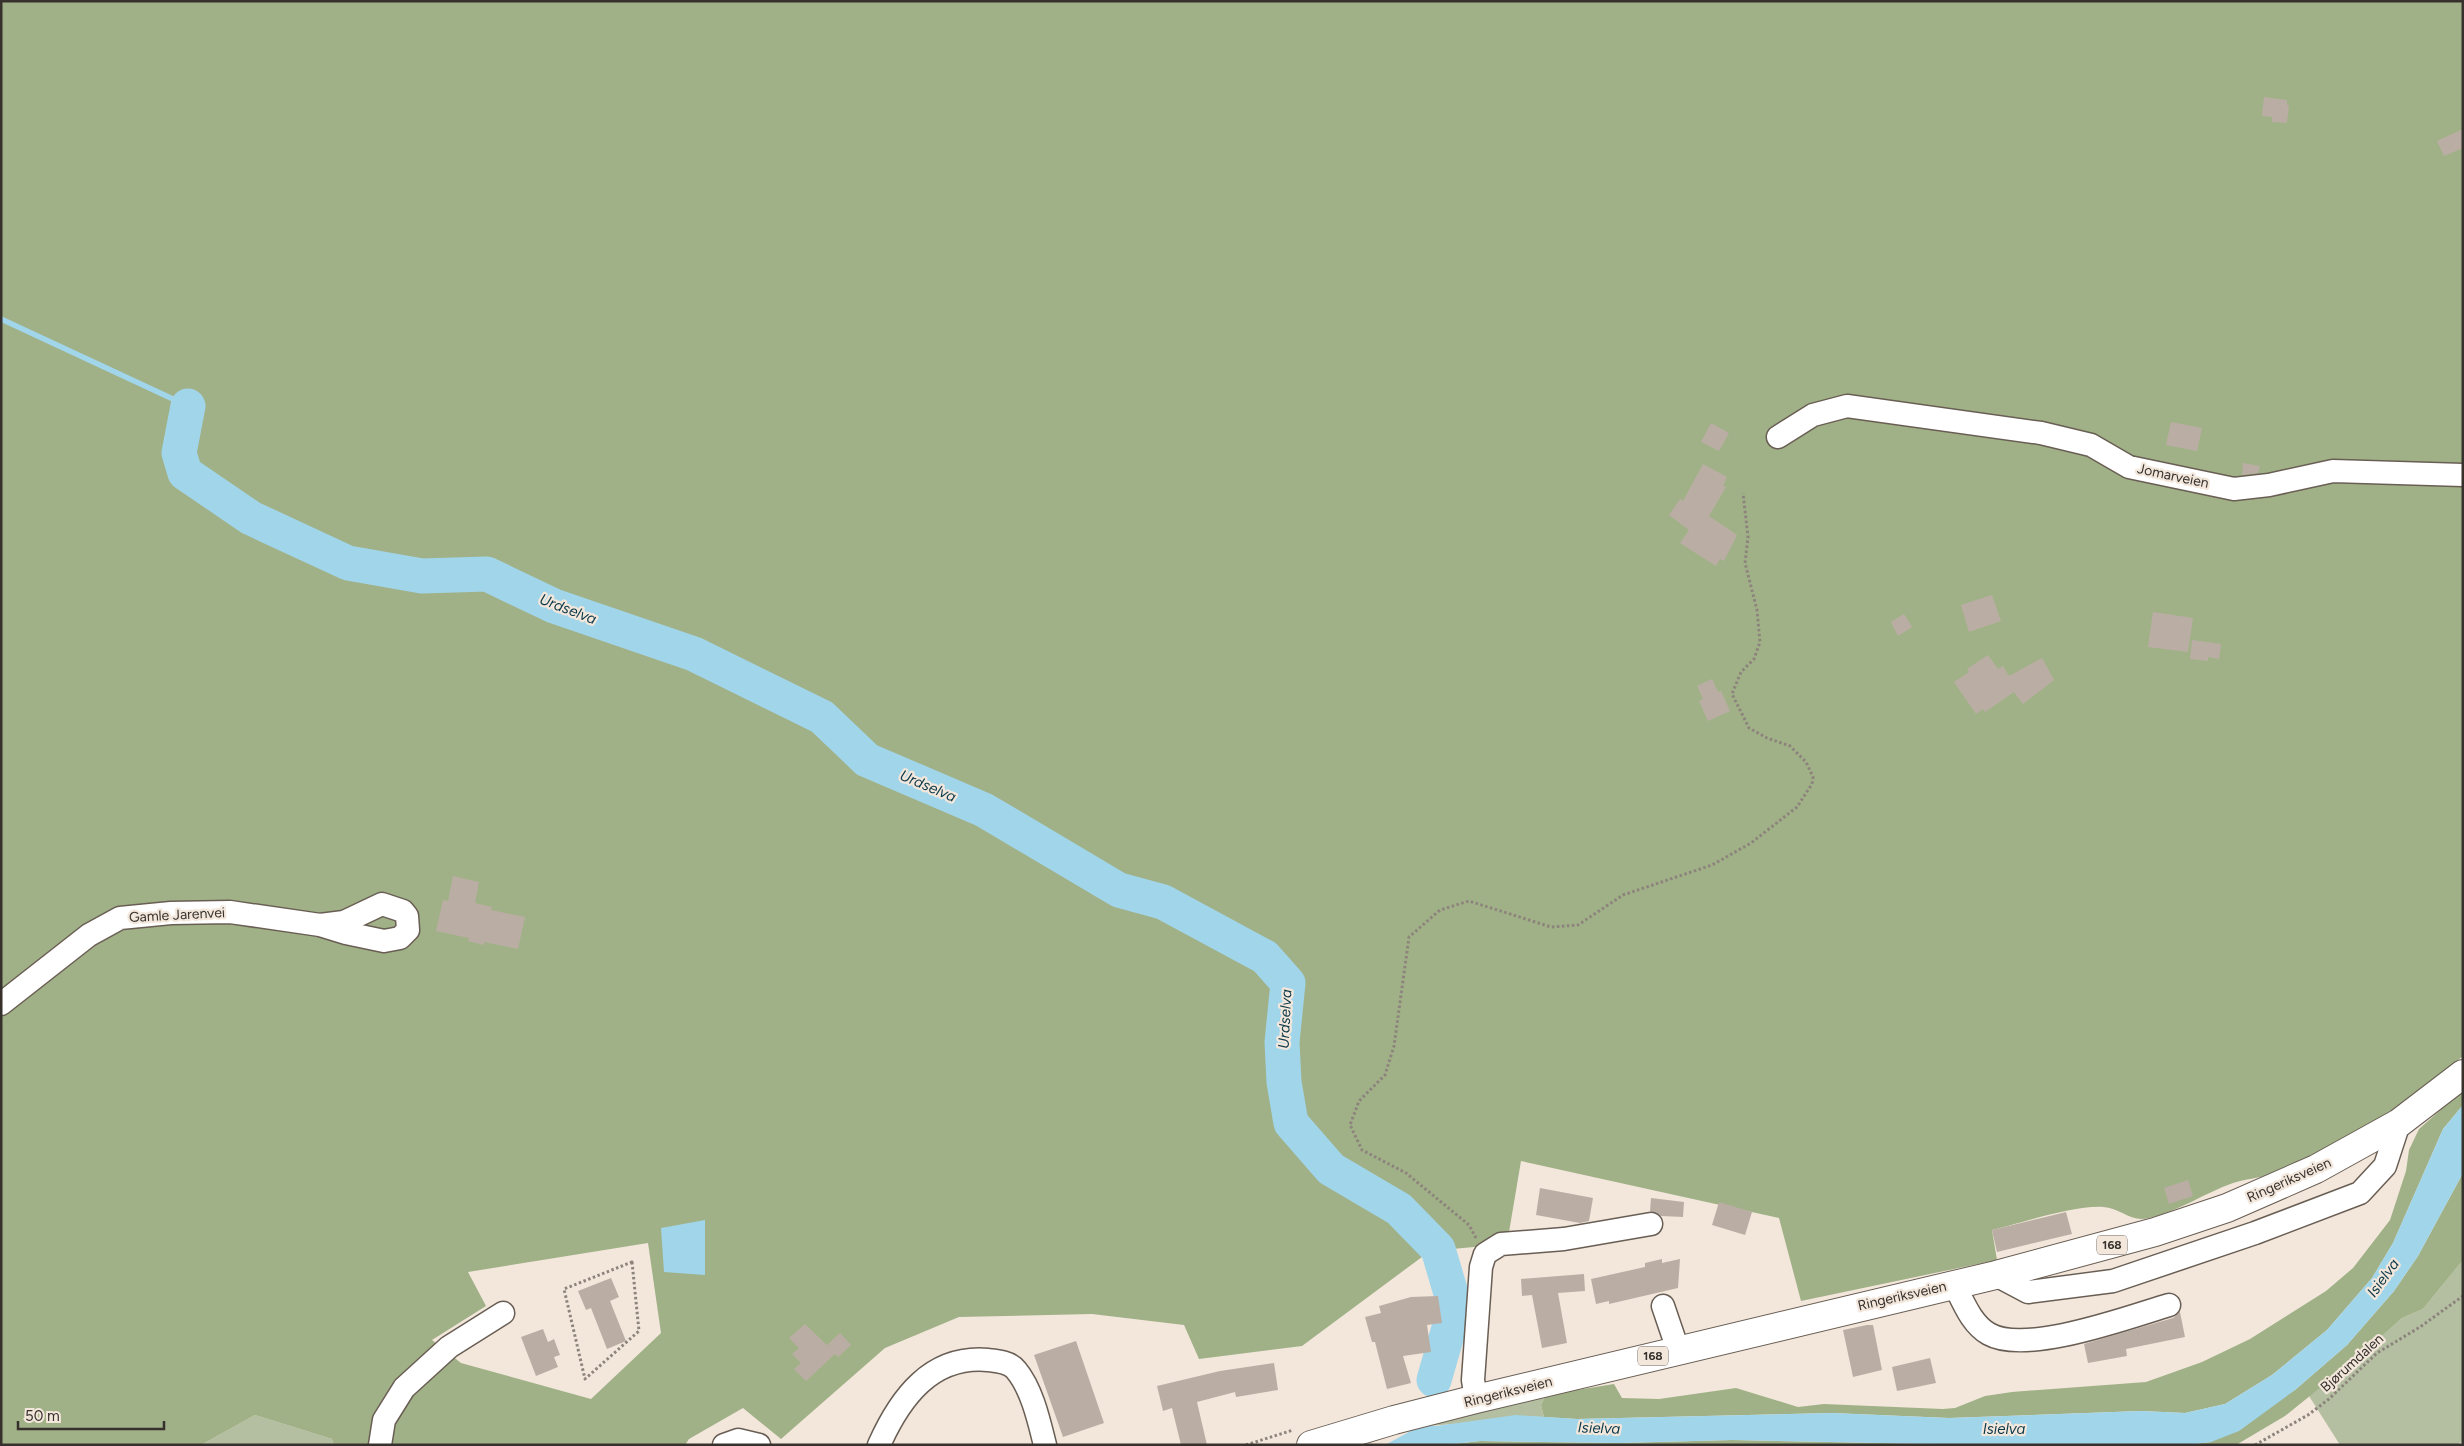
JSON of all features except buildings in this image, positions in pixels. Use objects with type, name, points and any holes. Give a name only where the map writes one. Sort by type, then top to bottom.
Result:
[{"type":"main road","name":"Ringeriksveien","points":[[1310,1445],[1394,1420],[1476,1399],[1996,1275],[2155,1232],[2226,1208],[2316,1170],[2399,1123],[2463,1074]]},
{"type":"street","name":"Jomarveien","points":[[1778,437],[1813,415],[1847,406],[2041,433],[2091,445],[2129,467],[2234,489],[2269,485],[2332,471],[2463,475]]},
{"type":"street","name":"Gamle Jarenvei","points":[[1,1004],[89,935],[120,918],[171,913],[230,912],[320,925]]},
{"type":"street","points":[[1996,1275],[2028,1292],[2113,1281],[2255,1233],[2360,1193],[2385,1166],[2399,1123]]},
{"type":"street","points":[[1476,1399],[1473,1380],[1481,1267],[1485,1254],[1501,1244],[1564,1239],[1651,1224]]},
{"type":"street","points":[[1954,1284],[1975,1322],[1989,1334],[2005,1339],[2063,1336],[2169,1305]]},
{"type":"street","points":[[1663,1306],[1678,1350]]},
{"type":"street","points":[[380,1445],[384,1420],[404,1388],[449,1347],[503,1313]]},
{"type":"street","points":[[879,1445],[892,1415],[913,1387],[938,1369],[976,1359],[1002,1361],[1015,1368],[1027,1388],[1045,1445]]},
{"type":"street","points":[[724,1445],[738,1440],[759,1445]]},
{"type":"path","points":[[1485,1254],[1469,1225],[1406,1173],[1362,1150],[1350,1125],[1359,1101],[1385,1075],[1394,1046],[1409,936],[1440,910],[1469,901],[1551,927],[1578,925],[1623,895],[1712,865],[1751,843],[1797,807],[1812,784],[1813,777],[1806,762],[1790,746],[1767,738],[1749,728],[1732,694],[1741,672],[1754,659],[1760,642],[1757,610],[1745,563],[1748,537],[1743,493]]},
{"type":"path","points":[[632,1262],[639,1331],[585,1379],[564,1289],[632,1262]]},
{"type":"path","name":"Bjørumdalen","points":[[2255,1445],[2308,1415],[2329,1399],[2377,1352],[2420,1327],[2463,1296]]},
{"type":"green space","points":[[1,1],[2463,1],[2463,1056],[2395,1108],[2347,1139],[2297,1165],[2270,1175],[2233,1183],[2160,1215],[2137,1219],[2109,1208],[2092,1207],[2048,1215],[1992,1230],[1997,1260],[1801,1301],[1779,1218],[1521,1161],[1507,1244],[1430,1251],[1302,1346],[1199,1359],[1184,1325],[1092,1314],[959,1317],[885,1348],[781,1439],[743,1408],[689,1439],[685,1445],[334,1445],[332,1439],[255,1415],[201,1445],[1,1445]],"holes":[[[648,1243],[661,1333],[591,1399],[461,1363],[432,1340],[486,1306],[468,1272]]]},
{"type":"green space","points":[[2463,1090],[2463,1105],[2443,1129],[2393,1243],[2372,1278],[2327,1330],[2272,1375],[2225,1404],[2185,1413],[2141,1411],[1949,1418],[1832,1413],[1577,1419],[1544,1417],[1541,1405],[1546,1395],[1614,1384],[1622,1398],[1659,1399],[1736,1388],[1798,1407],[1824,1404],[1943,1409],[1955,1408],[1985,1396],[2012,1392],[2146,1382],[2202,1362],[2250,1339],[2326,1291],[2353,1268],[2390,1220],[2406,1171],[2409,1150],[2419,1129]]},
{"type":"green space","points":[[2463,1173],[2463,1260],[2423,1309],[2402,1318],[2362,1354],[2285,1416],[2236,1445],[2186,1445],[2211,1442],[2295,1390],[2347,1345],[2394,1291],[2418,1256]]},
{"type":"green space","points":[[2463,1260],[2463,1441],[2457,1445],[2340,1445],[2309,1396],[2362,1354],[2402,1318],[2423,1309]]},
{"type":"green space","points":[[1546,1395],[1541,1405],[1544,1417],[1420,1426]]},
{"type":"green space","points":[[255,1415],[332,1439],[334,1445],[201,1445]]},
{"type":"green space","points":[[1732,1440],[1983,1445],[1446,1445],[1480,1441],[1619,1443]]},
{"type":"water","name":"Isielva","points":[[2463,1105],[2463,1173],[2418,1256],[2394,1291],[2347,1345],[2295,1390],[2239,1431],[2211,1442],[2186,1445],[1983,1445],[1733,1440],[1619,1443],[1480,1441],[1446,1445],[1385,1445],[1420,1426],[1436,1426],[1516,1415],[1577,1419],[1832,1413],[1949,1418],[2141,1411],[2185,1413],[2225,1404],[2272,1375],[2327,1330],[2372,1278],[2393,1243],[2443,1129]]},
{"type":"water","points":[[705,1220],[705,1275],[664,1272],[661,1228]]},
{"type":"waterway","points":[[1,319],[188,406]]},
{"type":"waterway","name":"Urdselva","points":[[188,406],[179,453],[185,473],[251,518],[348,563],[422,576],[487,574],[554,606],[694,654],[822,717],[867,760],[984,810],[1119,890],[1163,902],[1265,957],[1288,983],[1282,1042],[1284,1082],[1291,1123],[1331,1169],[1399,1209],[1438,1249],[1455,1307],[1434,1380]]}]
